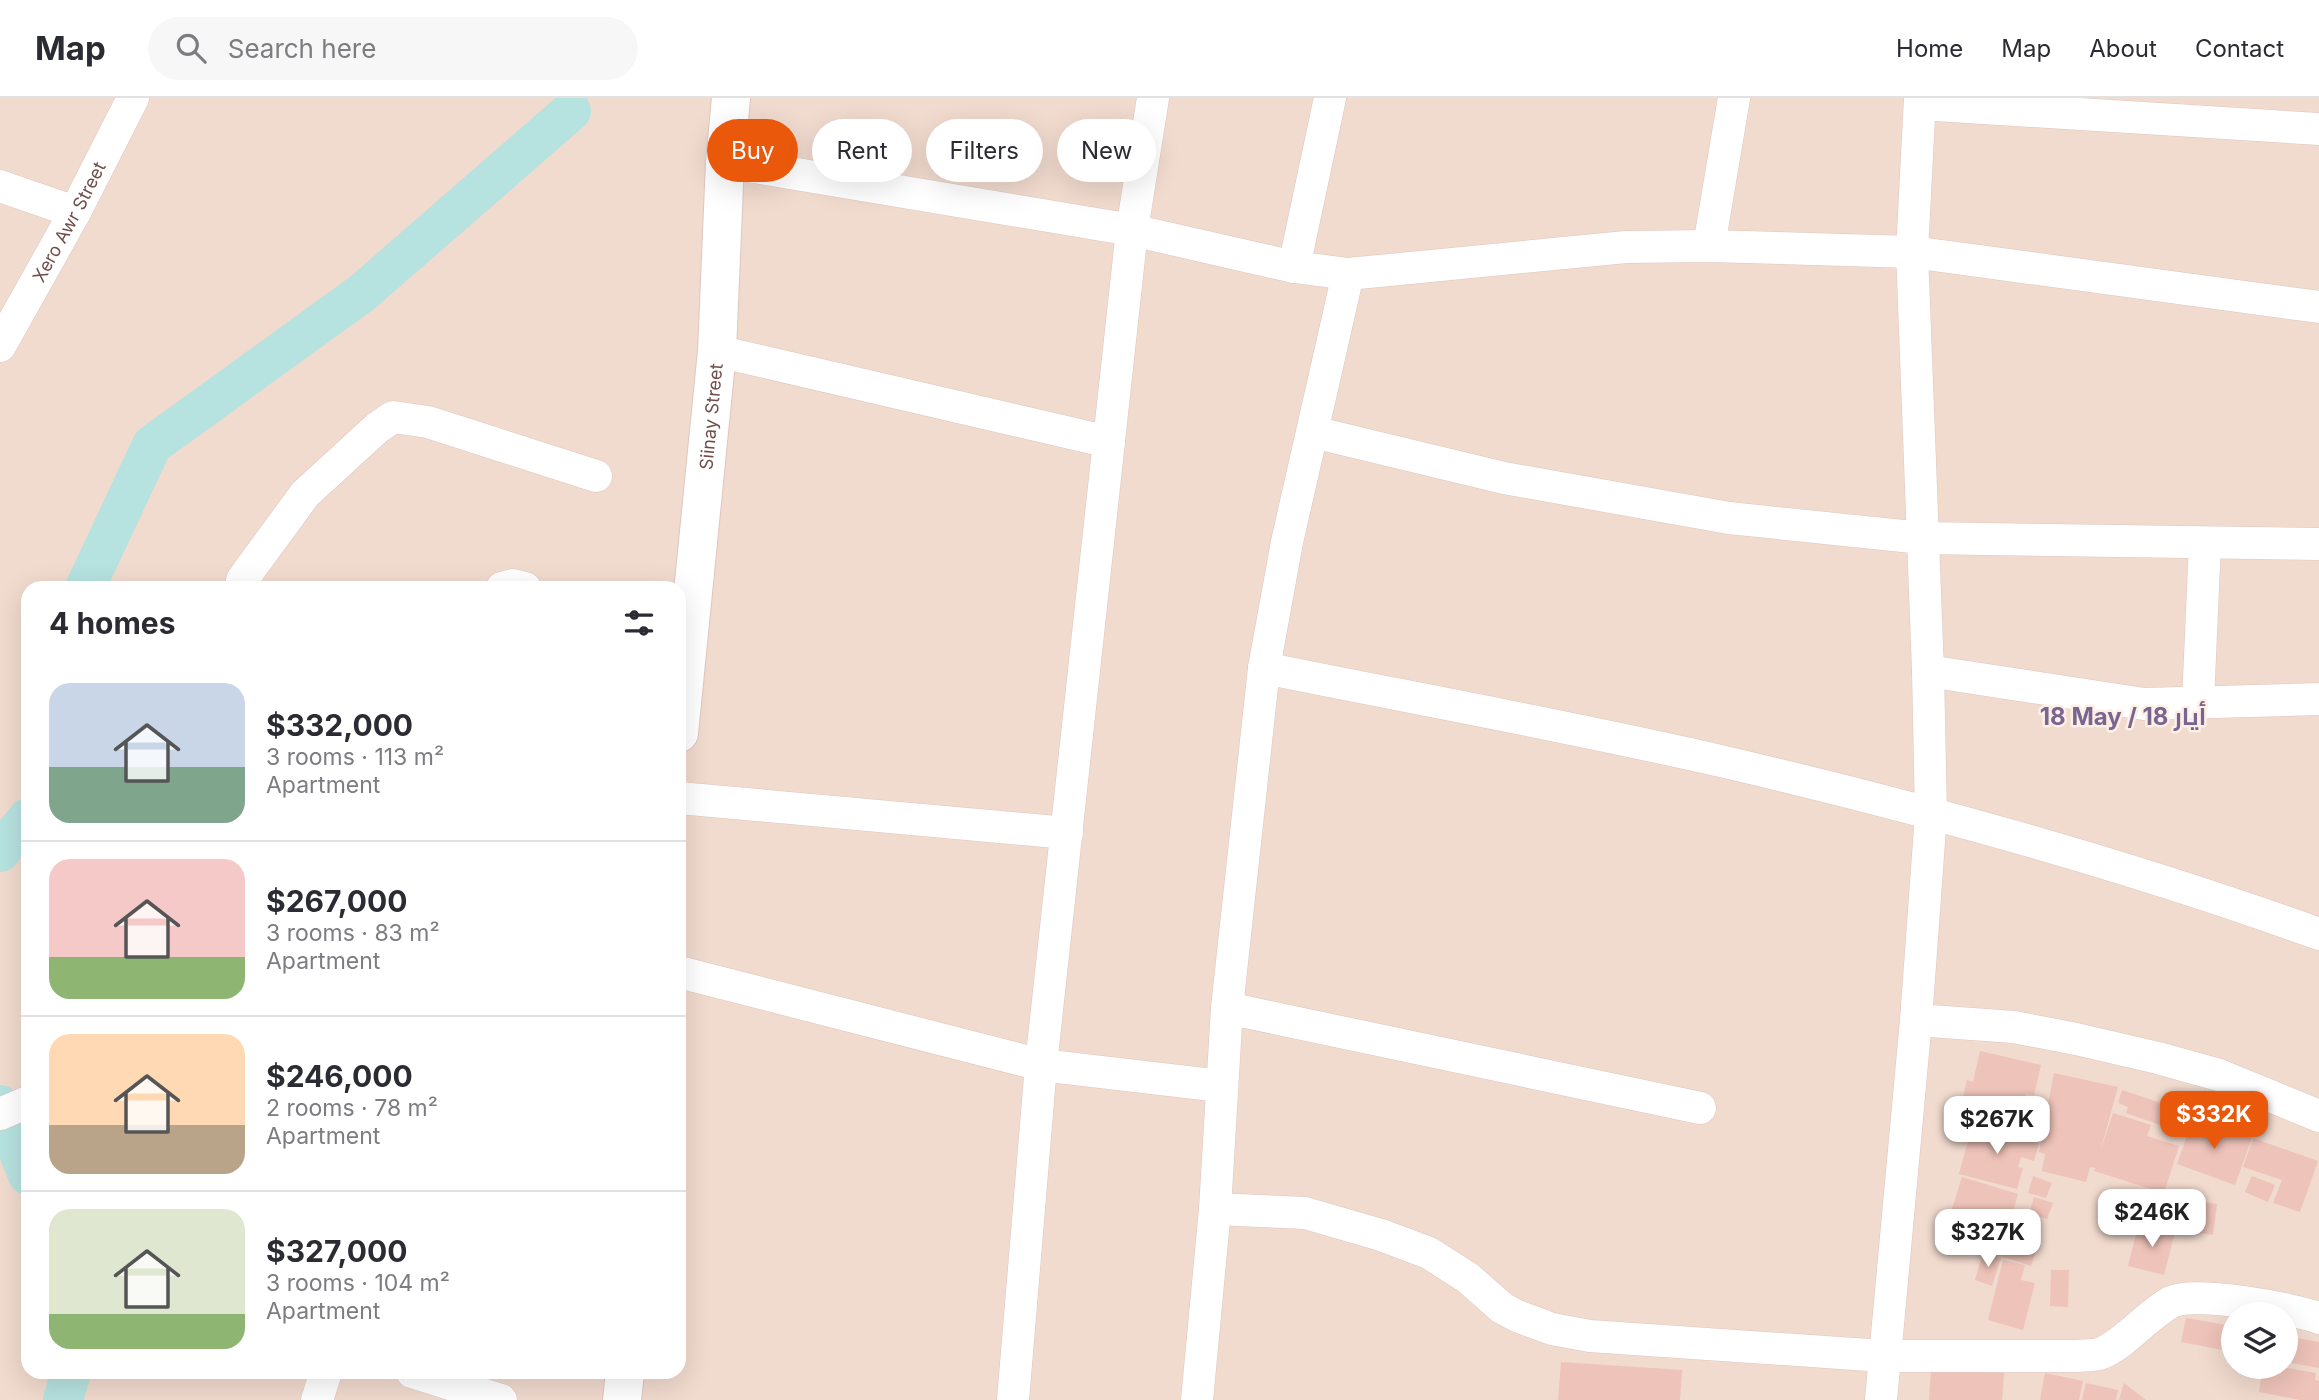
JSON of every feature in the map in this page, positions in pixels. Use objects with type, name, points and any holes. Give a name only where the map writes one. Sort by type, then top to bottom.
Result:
[{"type":"street","name":"Xero Awr Street","points":[[0,346],[75,212],[133,98]]},
{"type":"street","name":"Siinay Street","points":[[729,119],[731,98]]},
{"type":"street","points":[[1013,1400],[1041,1065],[1132,230],[1153,98]]},
{"type":"street","points":[[1294,267],[1330,98]]},
{"type":"street","points":[[1710,246],[1734,98]]},
{"type":"street","points":[[1881,1400],[1916,1020],[1931,814],[1912,252],[1920,101],[2278,112],[2319,129]]},
{"type":"street","points":[[798,174],[1132,230],[1294,267],[1348,274],[1626,247],[1710,246],[1912,252],[2319,307]]},
{"type":"street","name":"Siinay Street","points":[[686,663],[717,351],[724,182]]},
{"type":"street","points":[[0,186],[75,212]]},
{"type":"street","points":[[1197,1400],[1215,1209],[1227,1008],[1264,668],[1287,542],[1348,274]]},
{"type":"street","points":[[717,351],[1109,442]]},
{"type":"street","points":[[242,581],[305,494],[377,428],[393,417],[428,422],[596,476]]},
{"type":"street","points":[[1313,432],[1504,478],[1729,519],[1922,538],[2319,544]]},
{"type":"street","points":[[2198,702],[2205,543]]},
{"type":"street","points":[[1264,668],[1724,762],[1931,814],[2096,860],[2319,934]]},
{"type":"street","points":[[1928,671],[2144,704],[2319,699]]},
{"type":"street","points":[[686,799],[1067,833]]},
{"type":"street","points":[[686,974],[1041,1065],[1222,1086]]},
{"type":"street","points":[[1227,1008],[1700,1108]]},
{"type":"street","points":[[1916,1020],[2014,1027],[2158,1058],[2219,1075],[2319,1116]]},
{"type":"street","points":[[0,1114],[21,1105]]},
{"type":"street","points":[[1215,1209],[1305,1213],[1381,1235],[1429,1253],[1468,1278],[1502,1308],[1552,1329],[1590,1336],[1884,1356],[2076,1356],[2100,1354],[2174,1301],[2193,1299],[2244,1302],[2306,1313],[2319,1318]]},
{"type":"street","points":[[317,1400],[324,1379]]},
{"type":"street","points":[[434,1379],[501,1400]]},
{"type":"street","points":[[622,1400],[624,1379]]},
{"type":"shaded area","points":[[0,98],[2319,98],[2319,1400],[0,1400]]},
{"type":"building","points":[[1980,1051],[2041,1065],[2034,1095],[2026,1094],[2022,1113],[2032,1115],[2028,1134],[1958,1118],[1967,1080],[1973,1082]]},
{"type":"building","points":[[2054,1073],[2118,1087],[2100,1152],[2113,1113],[2151,1125],[2147,1136],[2179,1146],[2164,1193],[2094,1171],[2095,1168],[2090,1167],[2086,1182],[2042,1171],[2045,1154],[2039,1152]]},
{"type":"building","points":[[2122,1090],[2173,1107],[2166,1127],[2126,1113],[2128,1107],[2118,1103]]},
{"type":"building","points":[[2194,1116],[2252,1138],[2235,1185],[2177,1164]]},
{"type":"building","points":[[1973,1123],[2040,1141],[2034,1161],[2021,1157],[2018,1167],[2023,1168],[2017,1189],[1959,1174]]},
{"type":"building","points":[[2253,1138],[2318,1161],[2300,1212],[2273,1203],[2282,1180],[2243,1167]]},
{"type":"building","points":[[2033,1176],[2052,1183],[2046,1198],[2028,1193]]},
{"type":"building","points":[[2252,1176],[2275,1185],[2268,1202],[2245,1192]]},
{"type":"building","points":[[1962,1177],[2018,1194],[2013,1211],[2042,1220],[2036,1240],[1987,1225],[1982,1242],[1945,1231]]},
{"type":"building","points":[[2034,1197],[2053,1203],[2047,1219],[2029,1214]]},
{"type":"building","points":[[2197,1201],[2217,1204],[2213,1235],[2192,1232]]},
{"type":"building","points":[[2139,1223],[2175,1232],[2164,1275],[2128,1266]]},
{"type":"building","points":[[1989,1228],[2038,1244],[2031,1266],[1981,1250]]},
{"type":"building","points":[[1983,1253],[2001,1258],[1992,1286],[1975,1280]]},
{"type":"building","points":[[2003,1260],[2025,1265],[2021,1280],[2035,1283],[2023,1330],[1988,1320]]},
{"type":"building","points":[[2051,1270],[2069,1270],[2068,1307],[2050,1306]]},
{"type":"building","points":[[2186,1318],[2221,1324],[2221,1350],[2181,1342]]},
{"type":"building","points":[[2298,1338],[2319,1342],[2319,1368],[2298,1364]]},
{"type":"building","points":[[1561,1362],[1682,1370],[1680,1400],[1558,1400]]},
{"type":"building","points":[[1931,1368],[2004,1373],[2002,1400],[1929,1400]]},
{"type":"building","points":[[2298,1370],[2316,1373],[2315,1380],[2319,1381],[2319,1400],[2300,1400],[2259,1392],[2261,1379],[2298,1379]]},
{"type":"building","points":[[2045,1373],[2083,1381],[2079,1400],[2040,1400]]},
{"type":"building","points":[[2086,1383],[2118,1390],[2116,1400],[2082,1400]]},
{"type":"building","points":[[2124,1383],[2146,1400],[2119,1400]]},
{"type":"waterway","points":[[88,581],[152,445],[362,293],[571,111]]},
{"type":"waterway","points":[[0,852],[21,826]]},
{"type":"waterway","points":[[0,1105],[21,1158]]},
{"type":"waterway","points":[[63,1400],[69,1379]]},
{"type":"district","name":"18 May / 18 أيار","points":[[2123,716]]}]
